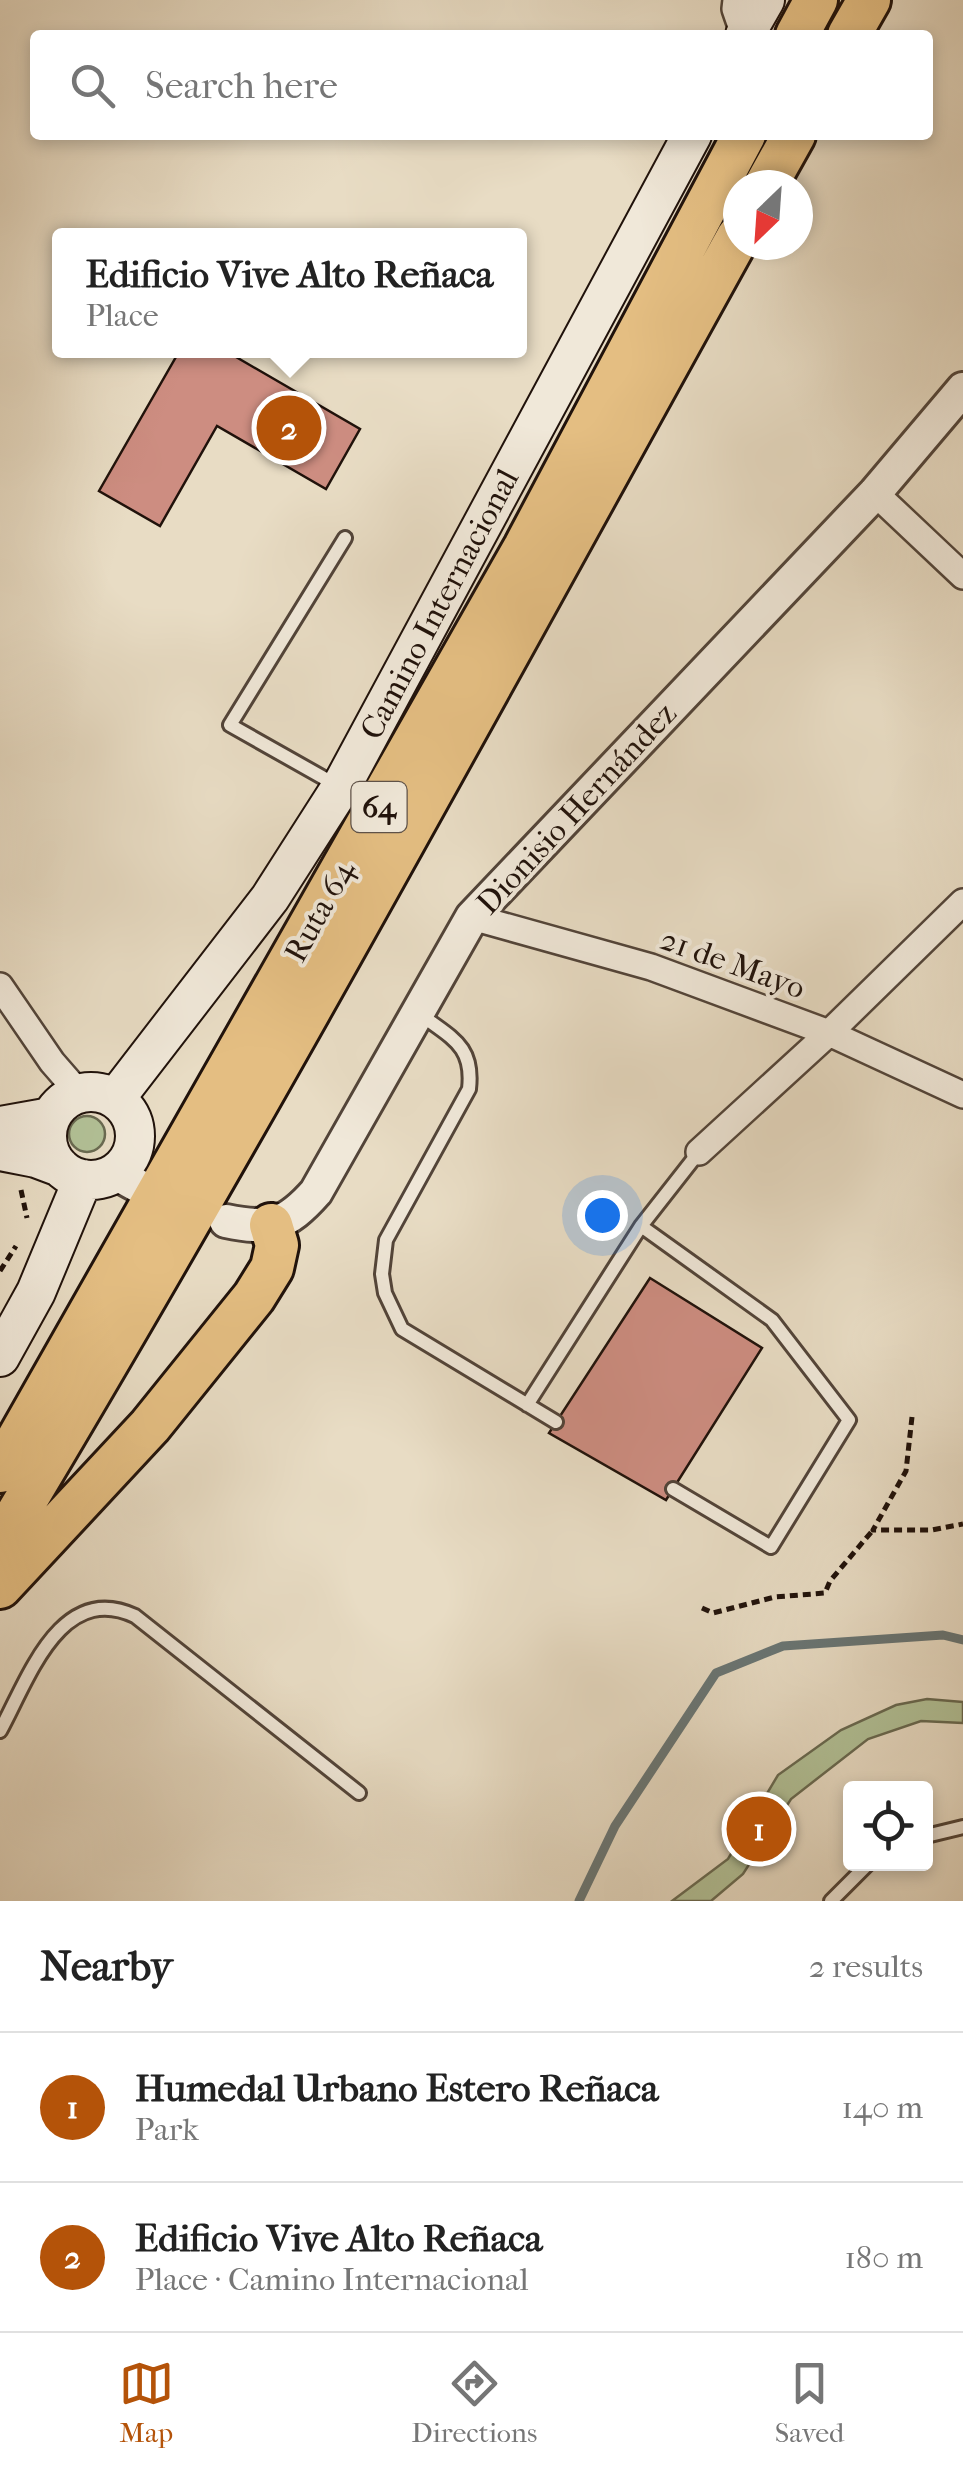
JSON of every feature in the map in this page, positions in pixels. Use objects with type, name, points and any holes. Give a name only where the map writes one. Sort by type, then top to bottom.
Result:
[{"type":"highway","points":[[801,30],[816,0]]},
{"type":"highway","points":[[852,30],[869,0]]},
{"type":"highway","name":"Ruta 64","points":[[0,1471],[526,547],[741,140]]},
{"type":"highway","points":[[774,170],[791,140]]},
{"type":"highway","name":"Ruta 64","points":[[0,1543],[108,1364],[433,790],[725,260]]},
{"type":"highway","points":[[0,1587],[150,1426],[244,1312],[272,1268],[277,1245],[272,1225]]},
{"type":"main road","points":[[748,30],[764,0]]},
{"type":"main road","name":"Camino Internacional","points":[[82,1103],[270,898],[340,788],[689,140]]},
{"type":"main road","points":[[82,1103],[47,1143],[100,1177]]},
{"type":"main road","points":[[0,1357],[100,1177],[133,1151],[135,1136],[126,1109],[82,1103],[4,1143]]},
{"type":"main road","points":[[4,1143],[100,1177]]},
{"type":"street","points":[[736,0],[735,9],[743,30]]},
{"type":"street","name":"Dionisio Hernández","points":[[272,1225],[289,1219],[316,1192],[472,916],[875,493],[963,389]]},
{"type":"street","points":[[875,493],[963,576]]},
{"type":"street","points":[[699,1152],[963,902]]},
{"type":"street","name":"21 de Mayo","points":[[472,916],[651,967],[829,1033],[963,1095]]},
{"type":"street","points":[[0,986],[82,1103]]},
{"type":"street","points":[[226,1221],[272,1225]]},
{"type":"lane","points":[[340,788],[230,724],[345,538]]},
{"type":"lane","points":[[418,1012],[463,1047],[470,1074],[469,1089],[386,1240],[382,1274],[385,1294],[402,1329],[556,1422]]},
{"type":"lane","points":[[527,1405],[641,1226],[699,1152]]},
{"type":"lane","points":[[641,1226],[772,1320],[849,1420],[771,1546],[673,1490]]},
{"type":"lane","points":[[0,1731],[57,1629],[83,1611],[122,1610],[135,1616],[359,1793]]},
{"type":"lane","points":[[933,1834],[963,1826]]},
{"type":"lane","points":[[831,1901],[861,1871]]},
{"type":"path","points":[[4,1143],[28,1212],[27,1225]]},
{"type":"path","points":[[0,1271],[22,1238]]},
{"type":"path","points":[[702,1608],[713,1613],[775,1597],[825,1593],[830,1581],[873,1530],[906,1471],[912,1417]]},
{"type":"path","points":[[873,1530],[932,1530],[963,1524]]},
{"type":"green space","points":[[87,1116],[99,1122],[105,1134],[99,1146],[87,1152],[75,1146],[69,1134],[75,1122]]},
{"type":"green space","points":[[927,1699],[963,1702],[963,1723],[921,1721],[868,1739],[791,1799],[743,1874],[711,1901],[672,1901],[728,1859],[778,1775],[841,1730],[896,1705]]},
{"type":"building","points":[[175,358],[238,358],[360,429],[326,489],[217,426],[160,526],[99,491]]},
{"type":"building","points":[[650,1278],[762,1348],[666,1500],[549,1433]]},
{"type":"waterway","points":[[579,1901],[615,1826],[716,1673],[783,1646],[943,1635],[963,1640]]},
{"type":"place","name":"Edificio Vive Alto Reñaca","points":[[289,428]]},
{"type":"place","name":"Humedal Urbano Estero Reñaca","points":[[759,1829]]}]
